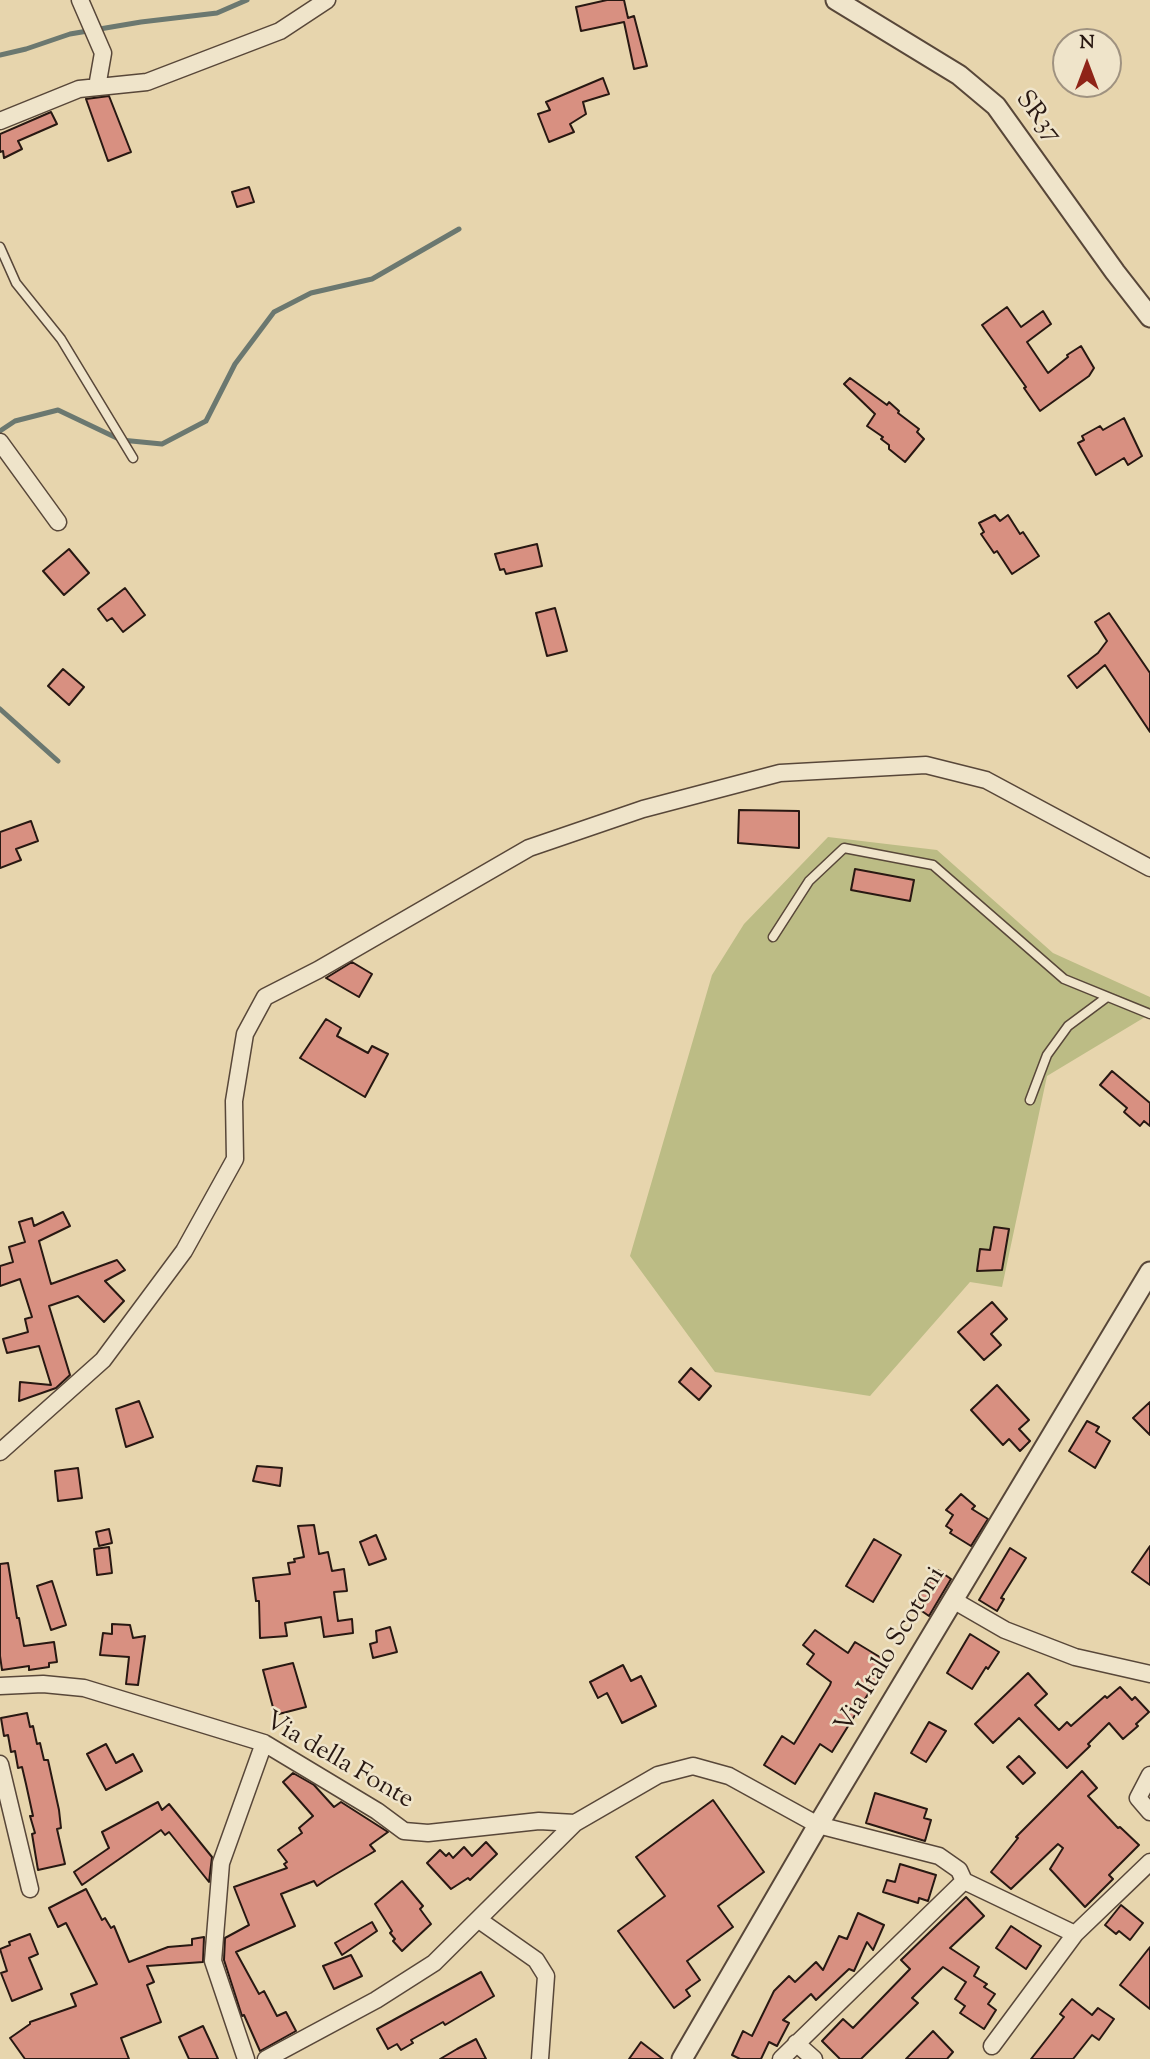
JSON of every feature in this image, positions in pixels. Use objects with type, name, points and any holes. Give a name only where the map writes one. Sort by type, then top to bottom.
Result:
[{"type":"street","points":[[80,0],[103,53],[97,87]]},
{"type":"street","points":[[0,121],[79,89],[147,82],[280,31],[327,0]]},
{"type":"street","name":"SR37","points":[[836,0],[959,75],[996,106],[1150,317]]},
{"type":"street","points":[[0,442],[58,522]]},
{"type":"street","points":[[0,1452],[103,1360],[184,1251],[235,1159],[234,1101],[245,1034],[265,996],[318,970],[529,848],[643,809],[780,773],[926,765],[986,780],[1150,869]]},
{"type":"street","name":"Via Italo Scotoni","points":[[682,2059],[818,1825],[1150,1272]]},
{"type":"street","points":[[953,1600],[1006,1630],[1075,1657],[1150,1674]]},
{"type":"street","name":"Via della Fonte","points":[[0,1686],[43,1684],[84,1688],[264,1743],[377,1811],[404,1831],[428,1833],[539,1821],[575,1823]]},
{"type":"street","points":[[246,2059],[213,1961],[220,1863],[264,1743]]},
{"type":"street","points":[[0,1763],[30,1889]]},
{"type":"street","points":[[266,2059],[376,2000],[434,1963],[575,1823],[658,1775],[693,1766],[729,1776],[818,1825],[939,1856],[959,1870],[964,1881],[1076,1934]]},
{"type":"street","points":[[1150,1775],[1138,1798],[1150,1812]]},
{"type":"street","points":[[992,2046],[1076,1934],[1150,1862]]},
{"type":"street","points":[[781,2059],[964,1881]]},
{"type":"street","points":[[480,1920],[536,1960],[546,1976],[540,2059]]},
{"type":"street","points":[[796,2043],[814,2059]]},
{"type":"lane","points":[[0,247],[16,282],[61,339],[133,458]]},
{"type":"lane","points":[[773,937],[809,881],[844,848],[933,865],[1064,979],[1150,1014]]},
{"type":"lane","points":[[1030,1100],[1047,1055],[1068,1026],[1107,996]]},
{"type":"green space","points":[[828,837],[937,850],[1053,953],[1150,997],[1150,1014],[1047,1076],[1002,1287],[970,1282],[870,1396],[715,1372],[630,1256],[712,975],[744,924]]},
{"type":"building","points":[[607,0],[624,0],[628,18],[634,16],[647,66],[634,69],[624,22],[581,31],[576,7]]},
{"type":"building","points":[[603,78],[609,94],[583,102],[586,114],[570,124],[574,132],[549,142],[538,114],[550,110],[546,102]]},
{"type":"building","points":[[109,96],[131,152],[108,161],[86,99]]},
{"type":"building","points":[[51,112],[57,124],[18,141],[22,149],[4,158],[3,151],[0,152],[0,134]]},
{"type":"building","points":[[249,187],[254,202],[237,207],[232,192]]},
{"type":"building","points":[[1007,307],[1021,327],[1043,311],[1051,324],[1027,342],[1048,373],[1081,346],[1094,368],[1089,376],[1040,411],[982,325]]},
{"type":"building","points":[[850,378],[887,405],[889,402],[898,413],[919,429],[917,432],[924,439],[905,462],[889,449],[889,445],[881,439],[883,437],[867,426],[875,414],[844,384]]},
{"type":"building","points":[[1124,418],[1142,456],[1128,465],[1124,458],[1096,475],[1078,443],[1084,440],[1082,436],[1100,426],[1103,430]]},
{"type":"building","points":[[995,515],[1000,521],[1008,515],[1039,556],[1012,574],[997,551],[994,553],[981,534],[984,532],[979,523]]},
{"type":"building","points":[[537,544],[542,566],[506,574],[504,569],[500,570],[495,554]]},
{"type":"building","points":[[69,549],[89,573],[64,595],[43,571]]},
{"type":"building","points":[[125,588],[145,615],[123,632],[112,618],[107,621],[98,609]]},
{"type":"building","points":[[555,608],[567,651],[547,656],[536,613]]},
{"type":"building","points":[[1109,613],[1150,673],[1150,732],[1105,665],[1077,688],[1068,676],[1098,653],[1107,641],[1095,622]]},
{"type":"building","points":[[63,669],[84,687],[69,705],[48,686]]},
{"type":"building","points":[[739,810],[799,811],[799,848],[738,843]]},
{"type":"building","points":[[31,821],[38,841],[16,849],[21,860],[0,868],[0,832]]},
{"type":"building","points":[[855,869],[914,880],[910,901],[851,890]]},
{"type":"building","points":[[352,962],[372,974],[359,997],[326,978]]},
{"type":"building","points":[[326,1019],[341,1028],[337,1036],[368,1053],[372,1046],[388,1054],[365,1097],[300,1058]]},
{"type":"building","points":[[1112,1071],[1150,1103],[1150,1126],[1144,1121],[1140,1126],[1124,1112],[1127,1108],[1100,1085]]},
{"type":"building","points":[[63,1212],[70,1226],[39,1241],[51,1284],[117,1260],[125,1270],[105,1281],[124,1301],[104,1322],[78,1296],[49,1306],[70,1375],[56,1388],[19,1401],[20,1382],[51,1385],[39,1346],[7,1353],[3,1339],[28,1332],[25,1319],[32,1317],[20,1279],[0,1286],[0,1266],[13,1262],[9,1247],[25,1242],[19,1222],[32,1218],[34,1226]]},
{"type":"building","points":[[994,1227],[1009,1229],[1002,1270],[977,1271],[980,1249],[990,1250]]},
{"type":"building","points":[[992,1302],[1007,1319],[991,1334],[1001,1345],[984,1360],[958,1332]]},
{"type":"building","points":[[691,1368],[711,1386],[699,1400],[679,1382]]},
{"type":"building","points":[[997,1385],[1029,1420],[1019,1429],[1030,1441],[1020,1451],[1009,1439],[1003,1445],[971,1410]]},
{"type":"building","points":[[139,1401],[153,1437],[126,1447],[116,1409]]},
{"type":"building","points":[[1150,1402],[1150,1435],[1133,1418]]},
{"type":"building","points":[[1087,1421],[1099,1427],[1096,1432],[1110,1441],[1095,1468],[1069,1451]]},
{"type":"building","points":[[257,1466],[282,1468],[280,1486],[253,1481]]},
{"type":"building","points":[[78,1468],[82,1498],[58,1501],[55,1471]]},
{"type":"building","points":[[961,1494],[975,1506],[972,1509],[988,1519],[971,1546],[950,1533],[952,1530],[946,1526],[953,1515],[946,1510]]},
{"type":"building","points":[[314,1525],[319,1554],[328,1552],[332,1571],[344,1569],[347,1591],[334,1592],[338,1621],[352,1619],[353,1633],[324,1637],[321,1617],[285,1623],[287,1636],[260,1638],[259,1601],[256,1601],[253,1578],[290,1574],[288,1563],[304,1557],[298,1526]]},
{"type":"building","points":[[109,1529],[112,1543],[99,1546],[96,1532]]},
{"type":"building","points":[[376,1535],[386,1559],[369,1565],[360,1542]]},
{"type":"building","points":[[874,1539],[901,1555],[873,1602],[846,1586]]},
{"type":"building","points":[[1150,1546],[1150,1585],[1132,1572]]},
{"type":"building","points":[[109,1547],[112,1573],[97,1575],[94,1549]]},
{"type":"building","points":[[1010,1548],[1026,1558],[1001,1598],[1004,1599],[997,1611],[979,1600]]},
{"type":"building","points":[[8,1563],[24,1646],[54,1642],[57,1662],[49,1663],[49,1667],[29,1670],[29,1666],[2,1670],[0,1564]]},
{"type":"building","points":[[938,1570],[951,1579],[929,1616],[913,1605]]},
{"type":"building","points":[[52,1581],[66,1625],[51,1630],[37,1586]]},
{"type":"building","points":[[112,1624],[130,1625],[133,1638],[145,1636],[138,1685],[126,1684],[129,1657],[100,1655],[103,1633],[112,1634]]},
{"type":"building","points":[[390,1627],[397,1652],[373,1658],[370,1644],[377,1642],[376,1631]]},
{"type":"building","points":[[815,1630],[848,1653],[855,1642],[888,1662],[832,1752],[820,1744],[795,1784],[764,1765],[782,1736],[794,1744],[830,1685],[831,1682],[807,1664],[814,1654],[803,1645]]},
{"type":"building","points":[[970,1634],[999,1652],[972,1689],[947,1673]]},
{"type":"building","points":[[293,1663],[306,1707],[275,1715],[263,1670]]},
{"type":"building","points":[[623,1665],[631,1681],[641,1676],[656,1706],[622,1723],[607,1693],[598,1698],[590,1682]]},
{"type":"building","points":[[1028,1673],[1047,1694],[1035,1705],[1059,1730],[1067,1722],[1071,1726],[1105,1696],[1107,1698],[1120,1687],[1132,1700],[1135,1697],[1149,1712],[1123,1739],[1109,1723],[1067,1768],[1019,1718],[993,1743],[975,1724]]},
{"type":"building","points":[[27,1713],[44,1760],[48,1760],[59,1810],[61,1828],[57,1829],[65,1864],[38,1870],[32,1834],[35,1833],[30,1816],[33,1816],[22,1767],[18,1768],[15,1751],[11,1752],[8,1735],[4,1736],[1,1718]]},
{"type":"building","points":[[929,1722],[946,1731],[926,1762],[911,1753]]},
{"type":"building","points":[[106,1744],[116,1763],[133,1754],[142,1771],[106,1790],[87,1754]]},
{"type":"building","points":[[1019,1756],[1035,1773],[1023,1784],[1007,1767]]},
{"type":"building","points":[[1082,1771],[1097,1788],[1088,1796],[1118,1828],[1139,1845],[1109,1875],[1113,1879],[1085,1907],[1050,1869],[1063,1848],[1058,1844],[1011,1889],[991,1872],[1018,1838],[1016,1837]]},
{"type":"building","points":[[293,1773],[314,1785],[334,1807],[341,1802],[388,1832],[370,1845],[375,1851],[317,1886],[314,1881],[281,1894],[295,1926],[236,1952],[259,1994],[264,1991],[277,2016],[286,2012],[296,2031],[260,2051],[244,2015],[242,2016],[224,1960],[225,1938],[249,1925],[234,1887],[287,1868],[284,1864],[287,1862],[278,1850],[302,1833],[299,1828],[313,1816],[283,1782]]},
{"type":"building","points":[[875,1793],[927,1809],[924,1818],[931,1820],[925,1841],[866,1823]]},
{"type":"building","points":[[713,1800],[764,1872],[718,1906],[733,1927],[687,1961],[700,1980],[686,1990],[690,1996],[674,2008],[618,1931],[665,1896],[636,1857]]},
{"type":"building","points":[[158,1802],[162,1810],[169,1804],[212,1857],[209,1882],[169,1832],[165,1835],[161,1830],[82,1885],[74,1872],[109,1848],[102,1832]]},
{"type":"building","points":[[486,1842],[497,1854],[470,1880],[468,1878],[451,1889],[427,1863],[440,1850],[446,1856],[449,1853],[453,1858],[464,1847],[472,1856]]},
{"type":"building","points":[[900,1864],[936,1875],[928,1901],[919,1898],[918,1903],[883,1892],[887,1880],[895,1882]]},
{"type":"building","points":[[402,1881],[423,1906],[420,1909],[431,1924],[402,1951],[393,1941],[395,1939],[390,1933],[392,1931],[375,1904]]},
{"type":"building","points":[[86,1889],[102,1920],[105,1918],[111,1928],[114,1926],[129,1962],[168,1947],[192,1945],[192,1939],[204,1937],[203,1962],[147,1966],[154,1982],[147,1985],[161,2022],[121,2038],[129,2059],[25,2059],[10,2038],[30,2022],[76,2006],[71,1994],[97,1984],[66,1923],[58,1927],[49,1908]]},
{"type":"building","points":[[966,1897],[984,1916],[950,1948],[979,1967],[974,1976],[987,1984],[984,1987],[995,1994],[988,2004],[996,2010],[984,2029],[960,2013],[965,2006],[955,1999],[966,1982],[943,1967],[912,1998],[918,2003],[861,2059],[840,2059],[822,2041],[843,2019],[853,2028],[910,1969],[901,1960]]},
{"type":"building","points":[[1121,1905],[1143,1923],[1130,1940],[1105,1925]]},
{"type":"building","points":[[858,1913],[884,1925],[873,1950],[867,1942],[854,1971],[849,1969],[816,2000],[811,1994],[783,2020],[789,2023],[777,2046],[769,2042],[761,2059],[740,2059],[732,2055],[743,2031],[752,2036],[774,1991],[789,1976],[795,1982],[816,1962],[823,1970],[839,1936],[847,1939]]},
{"type":"building","points":[[372,1922],[377,1931],[342,1955],[335,1943]]},
{"type":"building","points":[[1011,1926],[1041,1946],[1026,1969],[996,1948]]},
{"type":"building","points":[[30,1934],[38,1954],[29,1958],[42,1989],[12,2001],[1,1973],[7,1971],[0,1949],[10,1945],[9,1942]]},
{"type":"building","points":[[1150,1947],[1150,2009],[1120,1985]]},
{"type":"building","points":[[351,1955],[362,1976],[334,1989],[323,1966]]},
{"type":"building","points":[[481,1972],[494,1996],[445,2025],[443,2022],[411,2040],[413,2043],[401,2050],[397,2044],[388,2049],[377,2029]]},
{"type":"building","points":[[1072,1999],[1092,2015],[1098,2008],[1114,2019],[1099,2040],[1092,2035],[1073,2059],[1031,2059],[1064,2017],[1060,2014]]},
{"type":"building","points":[[203,2026],[218,2059],[189,2059],[179,2037]]},
{"type":"building","points":[[933,2031],[953,2052],[947,2059],[906,2059]]},
{"type":"building","points":[[476,2039],[486,2059],[440,2059],[457,2049]]},
{"type":"building","points":[[641,2042],[663,2059],[629,2059]]},
{"type":"waterway","points":[[0,55],[70,34],[217,13],[247,0]]},
{"type":"waterway","points":[[0,431],[15,421],[58,410],[121,440],[162,444],[206,421],[235,364],[274,312],[311,293],[372,279],[459,229]]},
{"type":"waterway","points":[[0,709],[58,761]]}]
